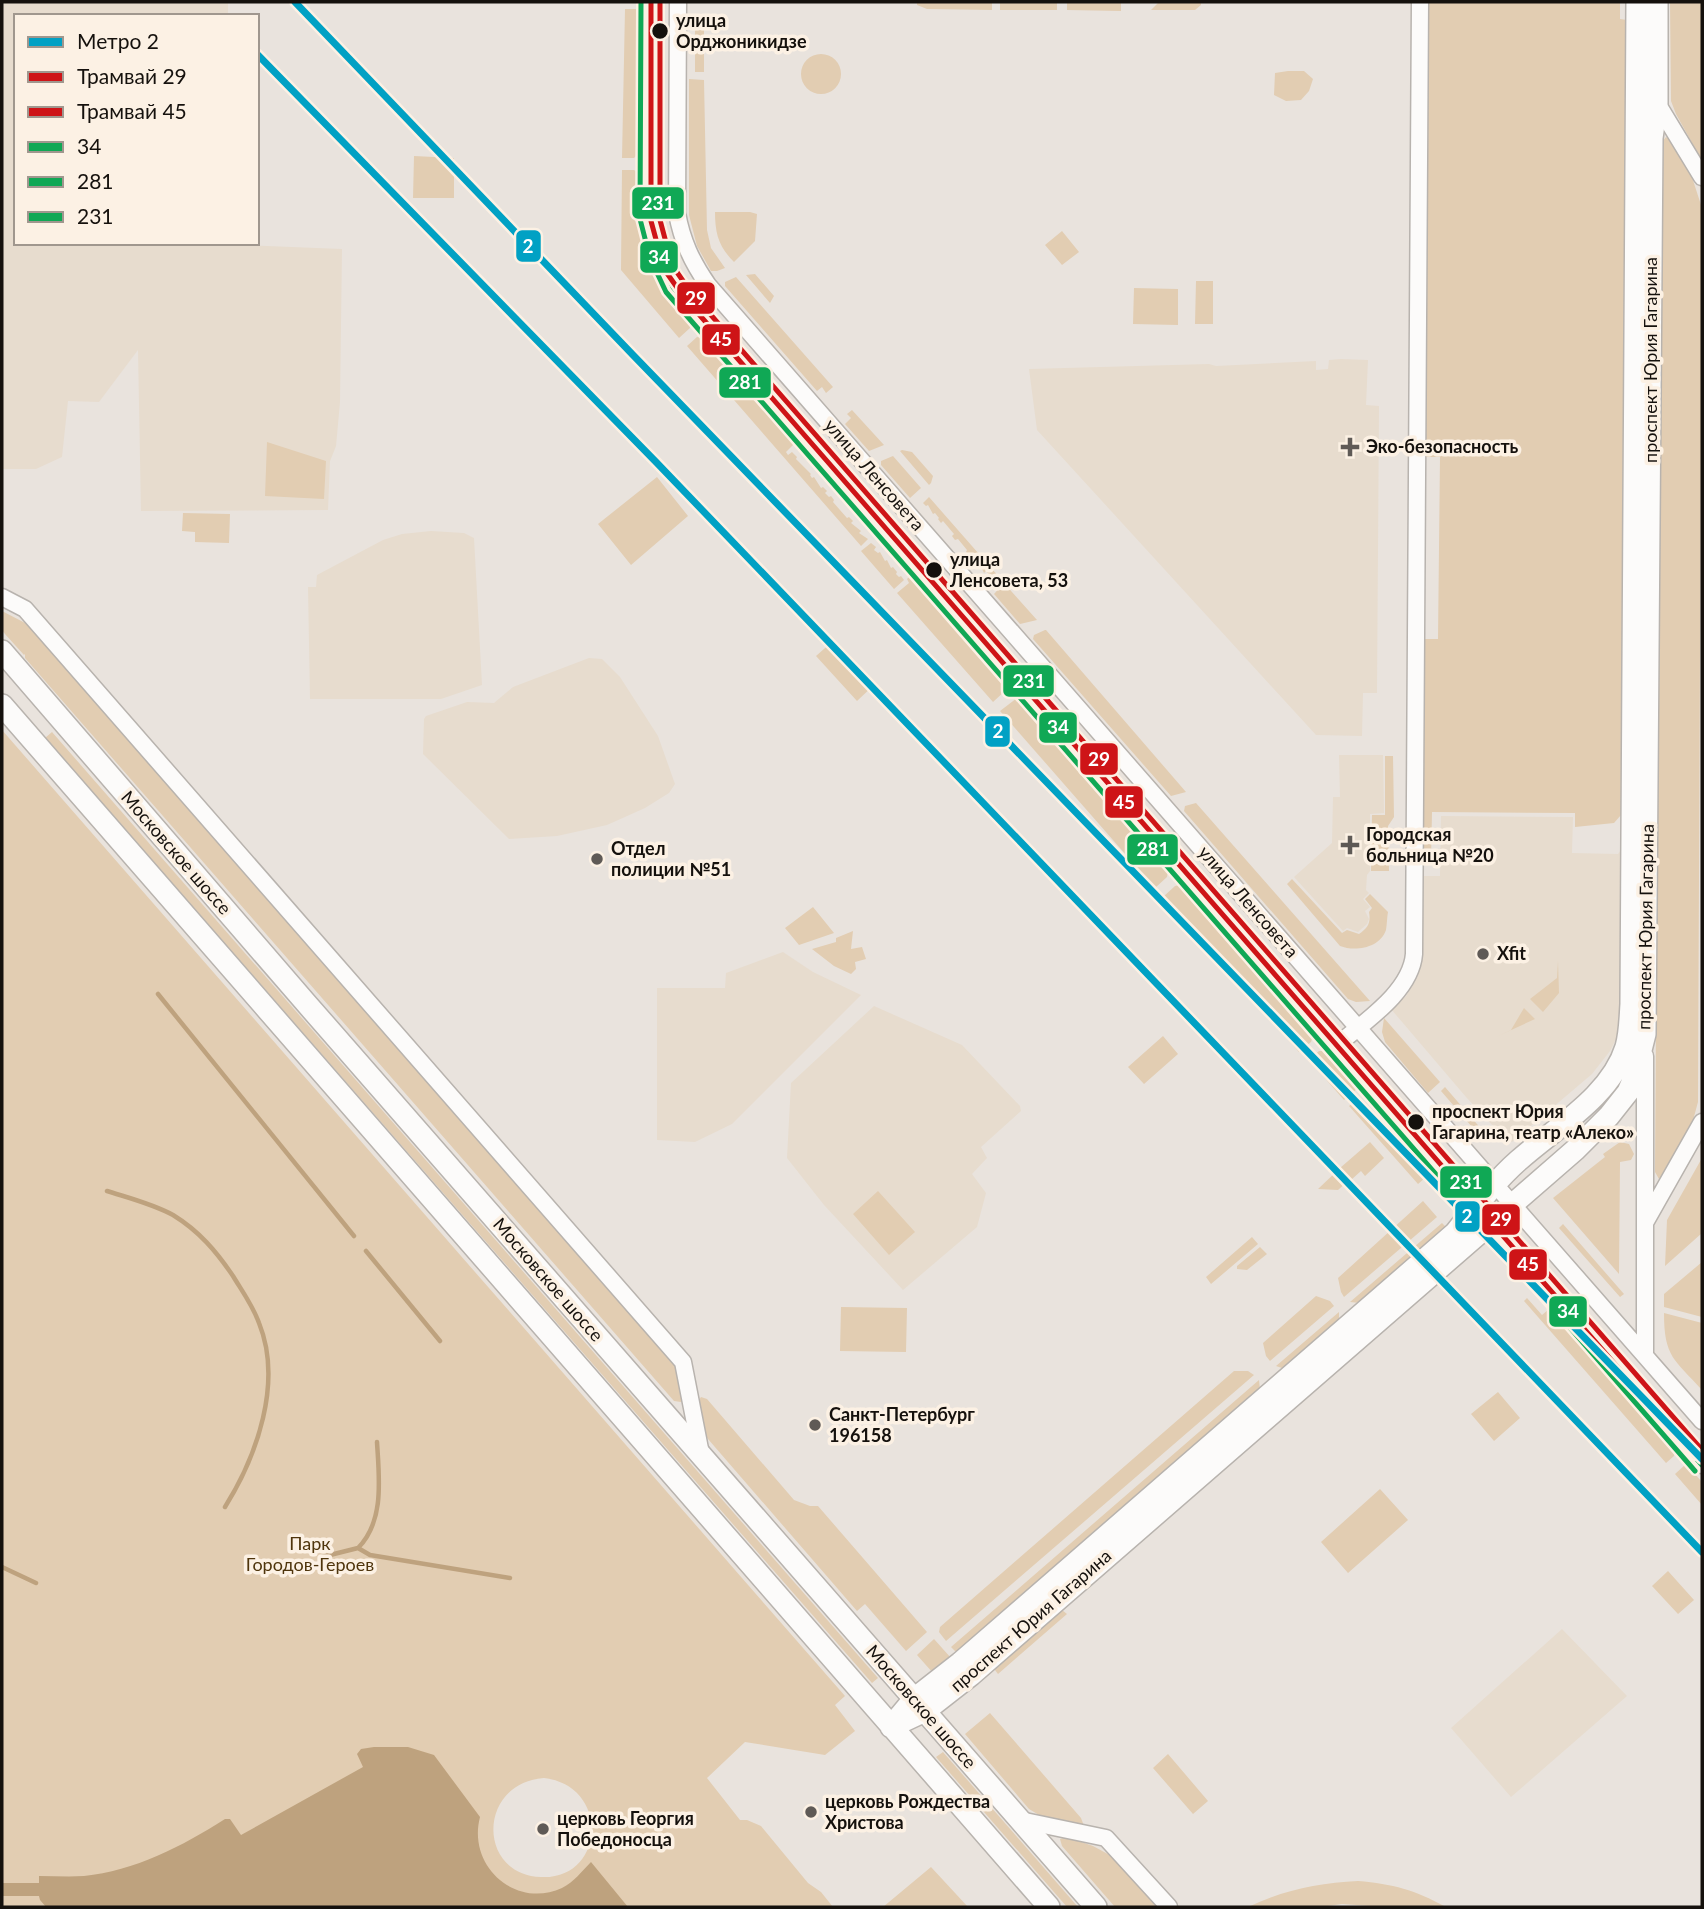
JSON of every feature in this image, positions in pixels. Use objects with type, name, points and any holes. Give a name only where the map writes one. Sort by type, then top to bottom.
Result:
[{"type":"main road","name":"проспект Юрия Гагарина","points":[[920,1705],[960,1663],[1455,1233],[1517,1161],[1592,1098],[1617,1066],[1629,1034],[1631,990],[1637,2]]},
{"type":"main road","name":"проспект Юрия Гагарина","points":[[891,1727],[920,1705],[971,1675],[1435,1270],[1514,1205],[1583,1143],[1620,1104],[1634,1078],[1646,1034],[1652,138],[1657,103],[1657,2]]},
{"type":"main road","name":"Московское шоссе","points":[[2,651],[1096,1907]]},
{"type":"main road","points":[[19,725],[45,702]]},
{"type":"main road","name":"Московское шоссе","points":[[2,705],[1049,1907]]},
{"type":"street","name":"улица Ленсовета","points":[[650,2],[649,218],[657,255],[673,287],[1702,1465]]},
{"type":"street","name":"улица Ленсовета","points":[[678,2],[677,213],[685,245],[699,271],[726,306],[1702,1421]]},
{"type":"street","points":[[1336,1046],[1398,991],[1411,972],[1413,963],[1420,2]]},
{"type":"street","points":[[1657,103],[1702,177]]},
{"type":"street","points":[[2,597],[25,609],[683,1362],[701,1454]]},
{"type":"street","points":[[1622,1373],[1644,1355],[1646,1034]]},
{"type":"street","points":[[1645,1223],[1702,1122]]},
{"type":"street","points":[[1020,1820],[1106,1838],[1169,1907]]},
{"type":"shaded area","points":[[2,2],[228,2],[228,14],[14,14],[14,245],[239,245],[342,249],[340,402],[336,446],[330,461],[328,510],[141,511],[138,350],[99,402],[68,401],[62,457],[36,469],[2,469]]},
{"type":"shaded area","points":[[1329,360],[1368,360],[1366,405],[1379,406],[1377,693],[1363,693],[1362,736],[1316,735],[1037,430],[1029,369],[1209,364],[1216,366],[1316,361],[1316,370],[1328,369]]},
{"type":"shaded area","points":[[431,531],[464,533],[474,538],[482,685],[441,699],[310,699],[308,587],[316,587],[317,575],[383,540],[402,534]]},
{"type":"shaded area","points":[[589,658],[602,659],[620,677],[658,736],[675,784],[669,793],[645,808],[607,825],[557,836],[509,839],[423,754],[424,719],[467,702],[494,703],[513,687]]},
{"type":"shaded area","name":"Городская больница №20","points":[[1339,755],[1383,755],[1384,813],[1370,814],[1370,871],[1367,875],[1366,890],[1369,893],[1363,899],[1370,907],[1365,911],[1369,919],[1358,932],[1347,928],[1343,931],[1294,877],[1332,843],[1333,797],[1340,797]]},
{"type":"shaded area","points":[[1441,816],[1573,817],[1572,853],[1618,854],[1621,850],[1620,1014],[1617,1037],[1592,1074],[1512,1142],[1466,1097],[1391,1009],[1406,996],[1421,965],[1423,876],[1440,876]]},
{"type":"shaded area","points":[[783,952],[813,972],[861,995],[732,1124],[695,1142],[657,1140],[657,988],[725,988],[726,973]]},
{"type":"shaded area","points":[[874,1006],[962,1045],[1020,1106],[1021,1111],[981,1147],[987,1158],[972,1174],[986,1193],[977,1227],[903,1290],[824,1205],[787,1158],[791,1083]]},
{"type":"shaded area","points":[[1562,1629],[1627,1696],[1511,1797],[1451,1728]]},
{"type":"shaded area","points":[[408,1747],[434,1755],[480,1817],[478,1835],[481,1852],[488,1867],[512,1888],[528,1893],[545,1893],[562,1888],[591,1862],[628,1907],[46,1907],[39,1896],[2,1896],[2,1883],[39,1883],[39,1876],[84,1876],[140,1863],[175,1848],[225,1819],[230,1819],[241,1835],[363,1767],[357,1754],[361,1749]]},
{"type":"green space","points":[[917,2],[992,2],[992,10],[927,9],[917,5]]},
{"type":"green space","points":[[1000,2],[1057,2],[1057,10],[1000,10]]},
{"type":"green space","points":[[1067,2],[1121,2],[1121,11],[1067,10]]},
{"type":"green space","points":[[1159,2],[1201,2],[1201,5],[1195,10],[1151,10]]},
{"type":"green space","points":[[1428,2],[1620,2],[1620,19],[1627,20],[1621,815],[1614,823],[1575,827],[1575,813],[1432,812],[1431,860],[1420,860],[1422,639],[1438,639],[1440,457],[1423,457]]},
{"type":"green space","points":[[1670,2],[1702,2],[1702,161],[1671,101]]},
{"type":"green space","points":[[625,9],[639,9],[637,155],[634,158],[622,158]]},
{"type":"green space","points":[[704,16],[704,72],[695,72],[695,17]]},
{"type":"green space","points":[[821,54],[835,60],[841,74],[835,88],[821,94],[807,88],[801,74],[807,60]]},
{"type":"green space","points":[[1304,71],[1313,79],[1309,91],[1301,100],[1286,101],[1274,95],[1275,73]]},
{"type":"green space","points":[[689,79],[704,80],[707,230],[711,248],[725,268],[717,271],[711,271],[697,246],[689,215]]},
{"type":"green space","points":[[1666,137],[1670,139],[1690,171],[1702,208],[1698,1102],[1692,1124],[1659,1179],[1655,1172],[1662,142]]},
{"type":"green space","points":[[414,156],[454,158],[454,198],[413,198]]},
{"type":"green space","points":[[622,170],[637,172],[639,217],[646,254],[662,288],[690,324],[690,328],[679,338],[621,270]]},
{"type":"green space","points":[[715,212],[757,214],[755,241],[734,262],[719,240]]},
{"type":"green space","points":[[1062,231],[1079,252],[1062,265],[1045,245]]},
{"type":"green space","points":[[755,274],[774,296],[770,303],[746,275]]},
{"type":"green space","points":[[736,277],[833,387],[826,393],[822,387],[817,391],[725,286],[725,282]]},
{"type":"green space","points":[[1196,281],[1213,281],[1213,324],[1195,324]]},
{"type":"green space","points":[[1134,288],[1178,289],[1178,325],[1133,324]]},
{"type":"green space","points":[[697,337],[702,338],[794,444],[786,452],[788,455],[792,452],[797,457],[812,478],[827,491],[825,493],[831,496],[847,518],[853,521],[851,523],[861,531],[859,533],[868,539],[861,546],[687,346]]},
{"type":"green space","points":[[852,410],[884,445],[869,451],[845,424],[851,418],[847,414]]},
{"type":"green space","points":[[267,442],[326,461],[324,499],[265,496]]},
{"type":"green space","points":[[900,451],[912,452],[933,476],[929,485]]},
{"type":"green space","points":[[893,456],[921,488],[910,498],[881,465],[881,461]]},
{"type":"green space","points":[[657,477],[688,516],[631,565],[598,524]]},
{"type":"green space","points":[[929,497],[1000,578],[993,582],[958,539],[955,540],[952,536],[954,534],[943,521],[941,523],[928,505],[923,503]]},
{"type":"green space","points":[[183,513],[230,514],[229,543],[195,542],[195,532],[182,531]]},
{"type":"green space","points":[[871,543],[876,547],[874,550],[880,552],[896,574],[904,580],[894,589],[861,551]]},
{"type":"green space","points":[[909,577],[1006,686],[1006,690],[993,702],[897,593],[909,583]]},
{"type":"green space","points":[[1004,583],[1037,620],[1020,624],[994,594]]},
{"type":"green space","points":[[2,611],[29,625],[675,1365],[681,1402],[674,1401],[25,658],[25,654],[2,630]]},
{"type":"green space","points":[[1046,630],[1186,792],[1171,796],[1033,639],[1034,635]]},
{"type":"green space","points":[[833,641],[874,685],[857,701],[816,656]]},
{"type":"green space","points":[[1017,698],[1168,871],[1167,877],[1155,888],[1000,711]]},
{"type":"green space","name":"Парк Городов-Героев","points":[[2,730],[845,1696],[835,1705],[855,1731],[825,1755],[745,1742],[707,1778],[740,1820],[761,1826],[808,1883],[821,1892],[833,1907],[2,1907]],"holes":[[[544,1778],[566,1785],[581,1797],[589,1814],[592,1832],[588,1849],[578,1864],[562,1874],[541,1877],[520,1872],[505,1861],[496,1846],[493,1829],[497,1811],[506,1795],[522,1784]]]},
{"type":"green space","points":[[52,732],[878,1678],[872,1683],[45,738]]},
{"type":"green space","points":[[1385,756],[1393,756],[1394,817],[1388,826],[1389,871],[1371,871],[1372,815],[1385,815]]},
{"type":"green space","points":[[1196,803],[1370,1001],[1356,1002],[1348,999],[1184,811],[1185,806]]},
{"type":"green space","points":[[1292,879],[1342,933],[1347,930],[1359,934],[1367,927],[1372,908],[1365,899],[1370,894],[1388,912],[1383,936],[1373,945],[1366,947],[1353,949],[1340,946],[1287,884]]},
{"type":"green space","points":[[1180,885],[1313,1036],[1311,1042],[1299,1052],[1163,897]]},
{"type":"green space","points":[[813,907],[834,933],[799,945],[785,928]]},
{"type":"green space","points":[[853,931],[851,949],[862,947],[866,959],[855,962],[856,969],[851,974],[834,966],[812,949],[836,942],[836,938]]},
{"type":"green space","points":[[1558,961],[1559,993],[1543,1012],[1530,999],[1557,978]]},
{"type":"green space","points":[[1524,1008],[1535,1019],[1496,1037],[1511,1030]]},
{"type":"green space","points":[[1384,1018],[1440,1082],[1428,1093],[1385,1042],[1382,1032]]},
{"type":"green space","points":[[1163,1036],[1178,1054],[1144,1084],[1128,1067]]},
{"type":"green space","points":[[1319,1051],[1325,1051],[1358,1088],[1344,1100],[1309,1060]]},
{"type":"green space","points":[[1445,1087],[1483,1131],[1479,1135],[1441,1091]]},
{"type":"green space","points":[[1357,1100],[1425,1178],[1418,1184],[1349,1106]]},
{"type":"green space","points":[[1370,1142],[1384,1158],[1365,1176],[1361,1171],[1351,1180],[1340,1168]]},
{"type":"green space","points":[[1620,1142],[1629,1144],[1634,1154],[1631,1160],[1620,1162],[1619,1274],[1553,1198]]},
{"type":"green space","points":[[1702,1158],[1702,1233],[1665,1266],[1667,1220]]},
{"type":"green space","points":[[1337,1171],[1347,1182],[1338,1190],[1318,1189]]},
{"type":"green space","points":[[878,1191],[915,1232],[889,1255],[853,1214]]},
{"type":"green space","points":[[1423,1201],[1437,1217],[1344,1297],[1338,1278]]},
{"type":"green space","points":[[1442,1223],[1447,1228],[1360,1303],[1350,1302]]},
{"type":"green space","points":[[1563,1224],[1624,1294],[1620,1297],[1559,1228]]},
{"type":"green space","points":[[1252,1237],[1258,1244],[1211,1284],[1206,1277]]},
{"type":"green space","points":[[1260,1247],[1267,1254],[1247,1270],[1237,1269],[1237,1266]]},
{"type":"green space","points":[[1702,1262],[1702,1317],[1664,1307],[1664,1294]]},
{"type":"green space","points":[[1316,1296],[1330,1301],[1334,1306],[1270,1361],[1263,1343]]},
{"type":"green space","points":[[1527,1298],[1542,1315],[1549,1309],[1675,1451],[1674,1456],[1666,1463],[1524,1301]]},
{"type":"green space","points":[[841,1307],[907,1308],[906,1352],[840,1351]]},
{"type":"green space","points":[[1339,1312],[1339,1322],[1285,1369],[1276,1366]]},
{"type":"green space","points":[[1664,1313],[1702,1323],[1702,1390],[1672,1356],[1666,1339]]},
{"type":"green space","points":[[1234,1371],[1248,1371],[1254,1375],[946,1641],[939,1632],[940,1627]]},
{"type":"green space","points":[[1259,1380],[1260,1390],[957,1653],[951,1647]]},
{"type":"green space","points":[[1498,1392],[1520,1418],[1494,1441],[1471,1414]]},
{"type":"green space","points":[[701,1397],[707,1399],[794,1500],[818,1506],[927,1632],[906,1651],[865,1604],[857,1611],[708,1439],[697,1403]]},
{"type":"green space","points":[[1686,1464],[1702,1482],[1702,1505],[1675,1474]]},
{"type":"green space","points":[[1380,1489],[1408,1520],[1348,1573],[1321,1542]]},
{"type":"green space","points":[[1668,1571],[1694,1600],[1678,1614],[1652,1586]]},
{"type":"green space","points":[[1062,1610],[1067,1614],[998,1674],[992,1666]]},
{"type":"green space","points":[[934,1639],[951,1658],[933,1673],[917,1655]]},
{"type":"green space","points":[[990,1713],[1081,1818],[1084,1826],[1077,1827],[1039,1815],[1029,1809],[965,1734]]},
{"type":"green space","points":[[943,1752],[1078,1907],[1067,1907],[936,1757]]},
{"type":"green space","points":[[1168,1754],[1208,1801],[1193,1814],[1153,1768]]},
{"type":"green space","points":[[1067,1837],[1093,1846],[1117,1859],[1160,1907],[1115,1907],[1062,1846],[1060,1839]]},
{"type":"green space","points":[[931,1867],[968,1907],[883,1907]]},
{"type":"green space","points":[[1358,1881],[1404,1889],[1446,1907],[1342,1904],[1321,1907],[1248,1907],[1302,1888]]},
{"type":"waterway","points":[[158,994],[354,1236]]},
{"type":"waterway","points":[[107,1191],[173,1215],[191,1228],[227,1267],[259,1323],[266,1346],[268,1369],[263,1418],[247,1465],[225,1507]]},
{"type":"waterway","points":[[366,1251],[440,1341]]},
{"type":"waterway","points":[[322,1557],[358,1548],[373,1525],[378,1498],[377,1442]]},
{"type":"waterway","points":[[358,1548],[370,1555],[510,1578]]},
{"type":"waterway","points":[[2,1567],[36,1583]]},
{"type":"metro line","name":"2","points":[[295,2],[1702,1459]]},
{"type":"metro line","name":"2","points":[[259,56],[657,463],[1702,1552]]},
{"type":"tram line","name":"45","points":[[651,2],[651,221],[664,269],[683,296],[1695,1456]]},
{"type":"tram line","name":"29","points":[[660,2],[660,220],[672,265],[690,291],[1702,1450]]},
{"type":"transit line","name":"281","points":[[641,2],[640,219],[650,258],[666,292],[1695,1471]]},
{"type":"transit line","name":"34","points":[[650,2],[649,218],[658,255],[673,287],[1702,1465]]},
{"type":"transit line","name":"231","points":[[659,2],[658,217],[666,252],[680,282],[1702,1452]]},
{"type":"place","name":"улица Орджоникидзе","points":[[660,31]]},
{"type":"place","name":"Эко-безопасность","points":[[1350,447]]},
{"type":"place","name":"улица Ленсовета, 53","points":[[934,570]]},
{"type":"place","name":"Городская больница №20","points":[[1350,845]]},
{"type":"place","name":"Отдел полиции №51","points":[[597,859]]},
{"type":"place","name":"Xfit","points":[[1483,954]]},
{"type":"place","name":"проспект Юрия Гагарина, театр «Алеко»","points":[[1416,1122]]},
{"type":"place","name":"Санкт-Петербург 196158","points":[[815,1425]]},
{"type":"place","name":"церковь Рождества Христова","points":[[811,1812]]},
{"type":"place","name":"церковь Георгия Победоносца","points":[[543,1829]]}]
